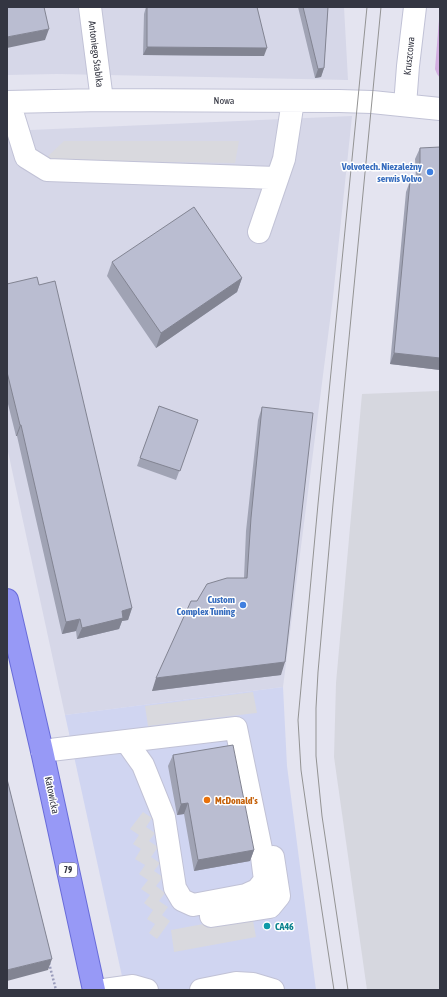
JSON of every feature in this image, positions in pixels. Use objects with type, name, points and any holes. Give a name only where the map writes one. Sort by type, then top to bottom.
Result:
[{"type":"main road","name":"Katowicka","points":[[7,600],[42,751],[94,990]]},
{"type":"street","name":"Antoniego Stabika","points":[[90,7],[102,100]]},
{"type":"street","name":"Kruszcowa","points":[[405,105],[415,7]]},
{"type":"street","name":"Nowa","points":[[8,102],[102,100],[365,101],[440,109]]},
{"type":"street","points":[[259,232],[284,159],[293,101]]},
{"type":"street","points":[[8,102],[26,157],[47,170],[278,178]]},
{"type":"street","points":[[42,751],[126,741],[236,728],[255,750],[279,896],[270,906],[208,917],[186,913],[182,900],[175,888],[164,817],[143,765],[126,741]]},
{"type":"street","points":[[201,990],[236,983],[253,984],[273,990]]},
{"type":"street","points":[[104,990],[133,986],[147,990]]},
{"type":"path","points":[[48,960],[56,990]]},
{"type":"shaded area","points":[[7,7],[344,7],[348,80],[57,74],[7,75]]},
{"type":"shaded area","points":[[440,7],[440,78],[435,69]]},
{"type":"shaded area","points":[[352,116],[333,297],[283,687],[65,715],[7,447],[7,131]]},
{"type":"shaded area","points":[[64,141],[239,141],[235,163],[44,160]]},
{"type":"shaded area","points":[[440,390],[440,990],[367,990],[334,757],[336,683],[362,394]]},
{"type":"shaded area","points":[[283,687],[287,766],[316,990],[125,990],[65,715]]},
{"type":"shaded area","points":[[253,692],[257,713],[148,726],[145,706]]},
{"type":"shaded area","points":[[143,812],[152,818],[146,827],[155,833],[149,841],[158,847],[151,857],[160,863],[154,871],[163,877],[156,886],[165,893],[159,901],[168,907],[162,915],[170,921],[157,939],[149,933],[155,924],[147,919],[153,910],[144,903],[150,895],[141,889],[148,880],[139,874],[145,865],[135,859],[141,849],[133,844],[139,835],[130,829]]},
{"type":"shaded area","points":[[252,915],[256,937],[174,952],[171,930]]},
{"type":"building","points":[[7,7],[44,7],[49,29],[7,37]]},
{"type":"building","points":[[147,7],[257,7],[267,48],[147,47]]},
{"type":"building","points":[[303,7],[328,7],[324,68],[318,69]]},
{"type":"building","points":[[440,147],[440,358],[394,353],[410,181],[420,181],[420,148]]},
{"type":"building","points":[[194,207],[242,278],[161,333],[112,262]]},
{"type":"building","points":[[37,277],[39,285],[55,281],[132,608],[122,611],[123,618],[82,628],[80,619],[66,622],[21,425],[7,372],[7,284]]},
{"type":"building","points":[[159,406],[198,420],[180,471],[140,458]]},
{"type":"building","name":"Custom Complex Tuning","points":[[262,407],[313,413],[285,662],[156,678],[191,601],[197,601],[207,584],[227,578],[247,578],[251,518]]},
{"type":"building","name":"McDonald's","points":[[233,745],[254,850],[198,860],[188,803],[181,804],[173,755]]},
{"type":"building","points":[[7,779],[52,959],[7,970]]},
{"type":"tram line","points":[[334,990],[301,770],[298,720],[367,7]]},
{"type":"tram line","points":[[348,990],[322,816],[316,756],[316,708],[333,504],[381,7]]},
{"type":"place","name":"Volvotech. Niezależny serwis Volvo","points":[[430,172]]},
{"type":"place","name":"Custom Complex Tuning","points":[[243,605]]},
{"type":"place","name":"McDonald's","points":[[207,800]]},
{"type":"place","name":"CA46","points":[[267,926]]}]
